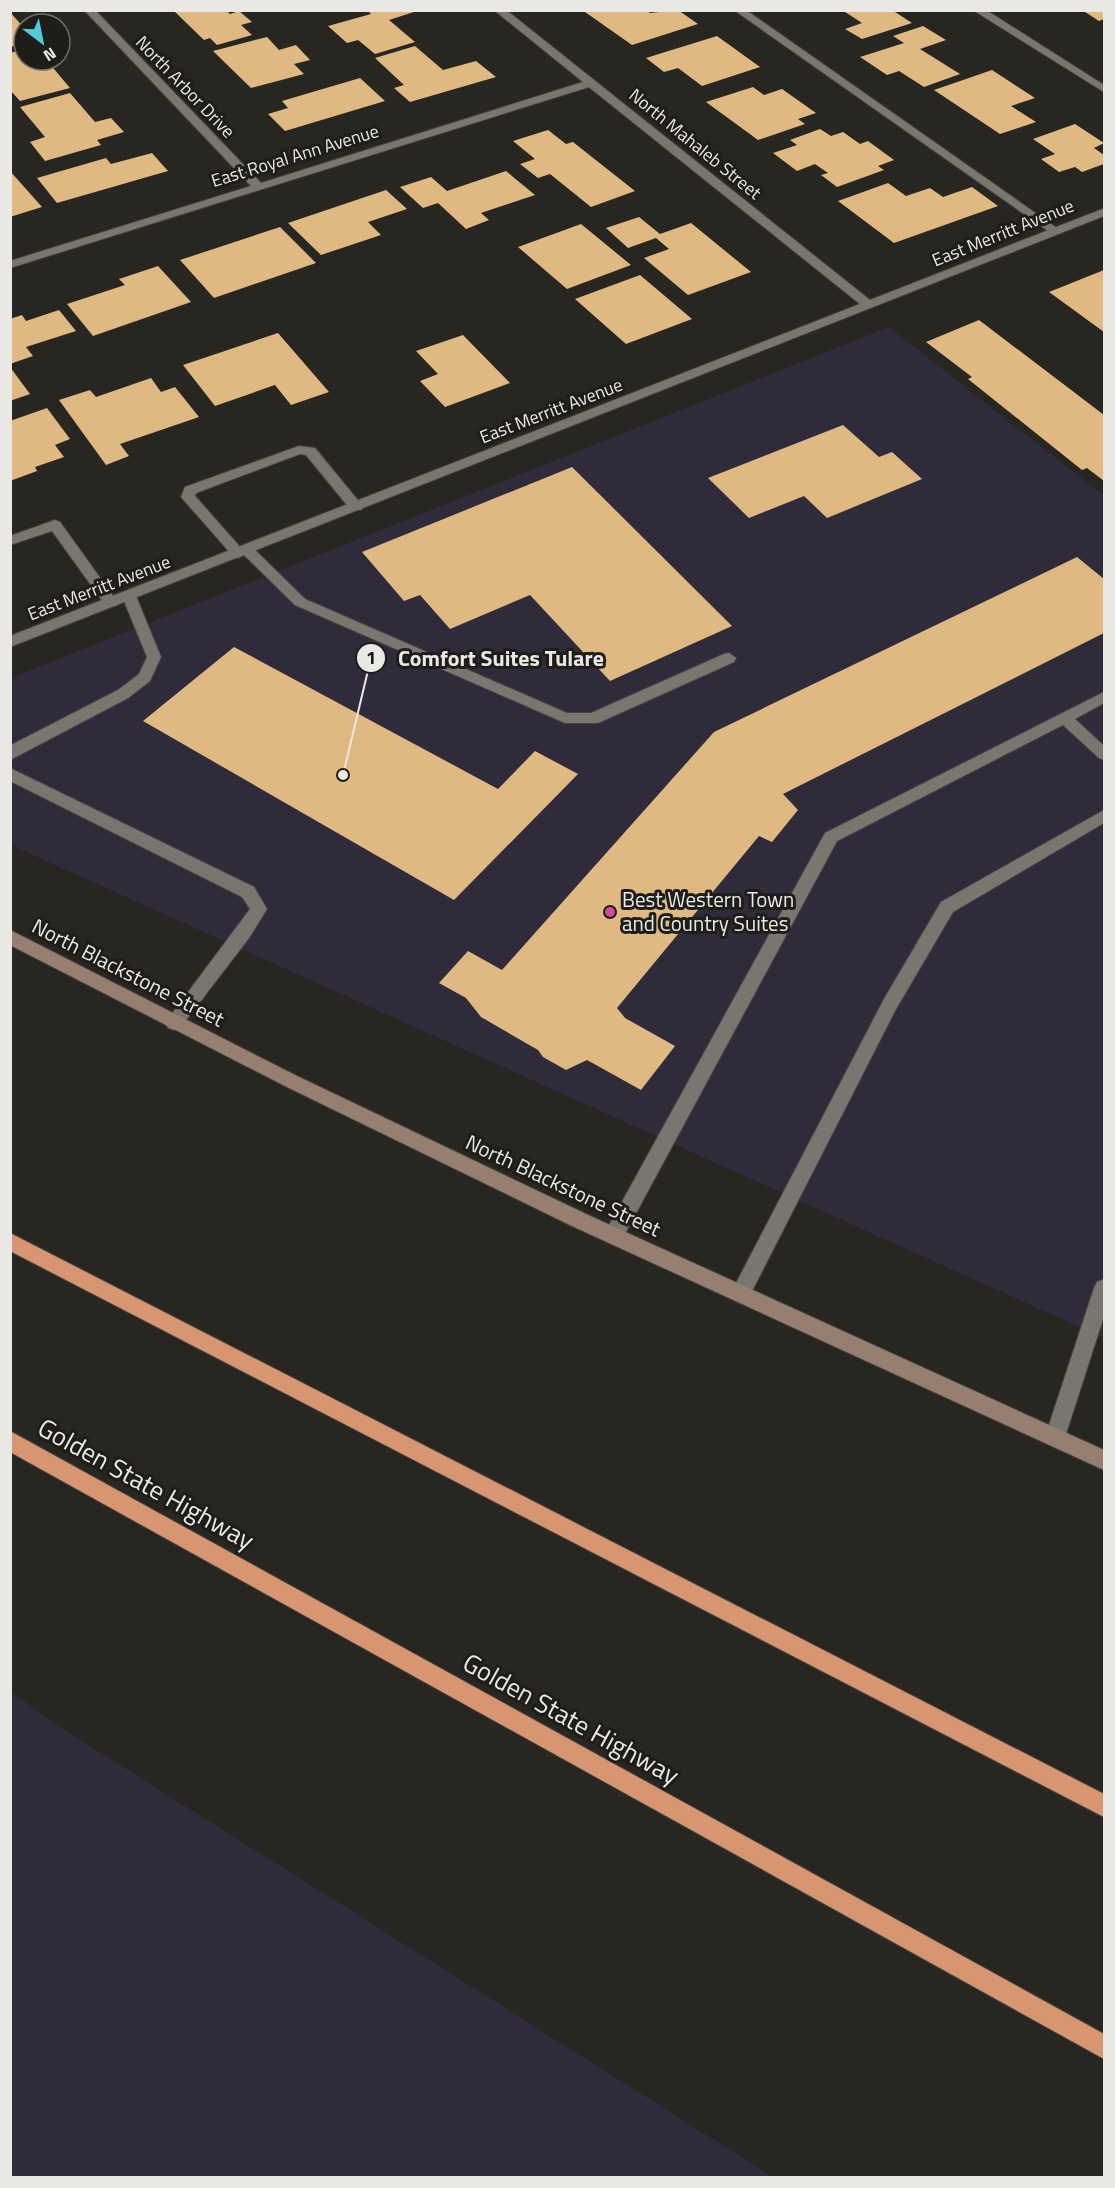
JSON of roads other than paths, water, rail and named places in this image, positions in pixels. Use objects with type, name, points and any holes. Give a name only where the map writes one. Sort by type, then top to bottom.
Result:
[{"type":"highway","points":[[10,1241],[1104,1806]]},
{"type":"highway","name":"Golden State Highway","points":[[10,1441],[1104,2047]]},
{"type":"main road","name":"North Blackstone Street","points":[[10,938],[174,1023],[614,1235],[1104,1460]]},
{"type":"street","name":"North Arbor Drive","points":[[89,10],[258,186]]},
{"type":"street","name":"North Mahaleb Street","points":[[499,10],[869,305]]},
{"type":"street","points":[[739,10],[1055,231]]},
{"type":"street","points":[[978,10],[1104,89]]},
{"type":"street","name":"East Royal Ann Avenue","points":[[10,265],[591,83]]},
{"type":"street","name":"East Merritt Avenue","points":[[10,642],[1104,212]]},
{"type":"street","points":[[356,507],[310,451],[299,450],[190,490],[188,497],[300,602],[565,718],[593,719],[729,658]]},
{"type":"street","points":[[10,541],[55,525],[111,603]]},
{"type":"street","points":[[10,754],[123,694],[145,677],[154,657],[129,596]]},
{"type":"street","points":[[614,1235],[831,837],[1104,697]]},
{"type":"street","points":[[1064,718],[1104,754]]},
{"type":"street","points":[[10,774],[248,892],[259,909],[174,1023]]},
{"type":"street","points":[[741,1293],[890,1004],[946,907],[1104,816]]},
{"type":"street","points":[[1055,1437],[1104,1288]]},
{"type":"place","name":"Comfort Suites Tulare","points":[[343,775]]},
{"type":"place","name":"Best Western Town and Country Suites","points":[[610,912]]}]
